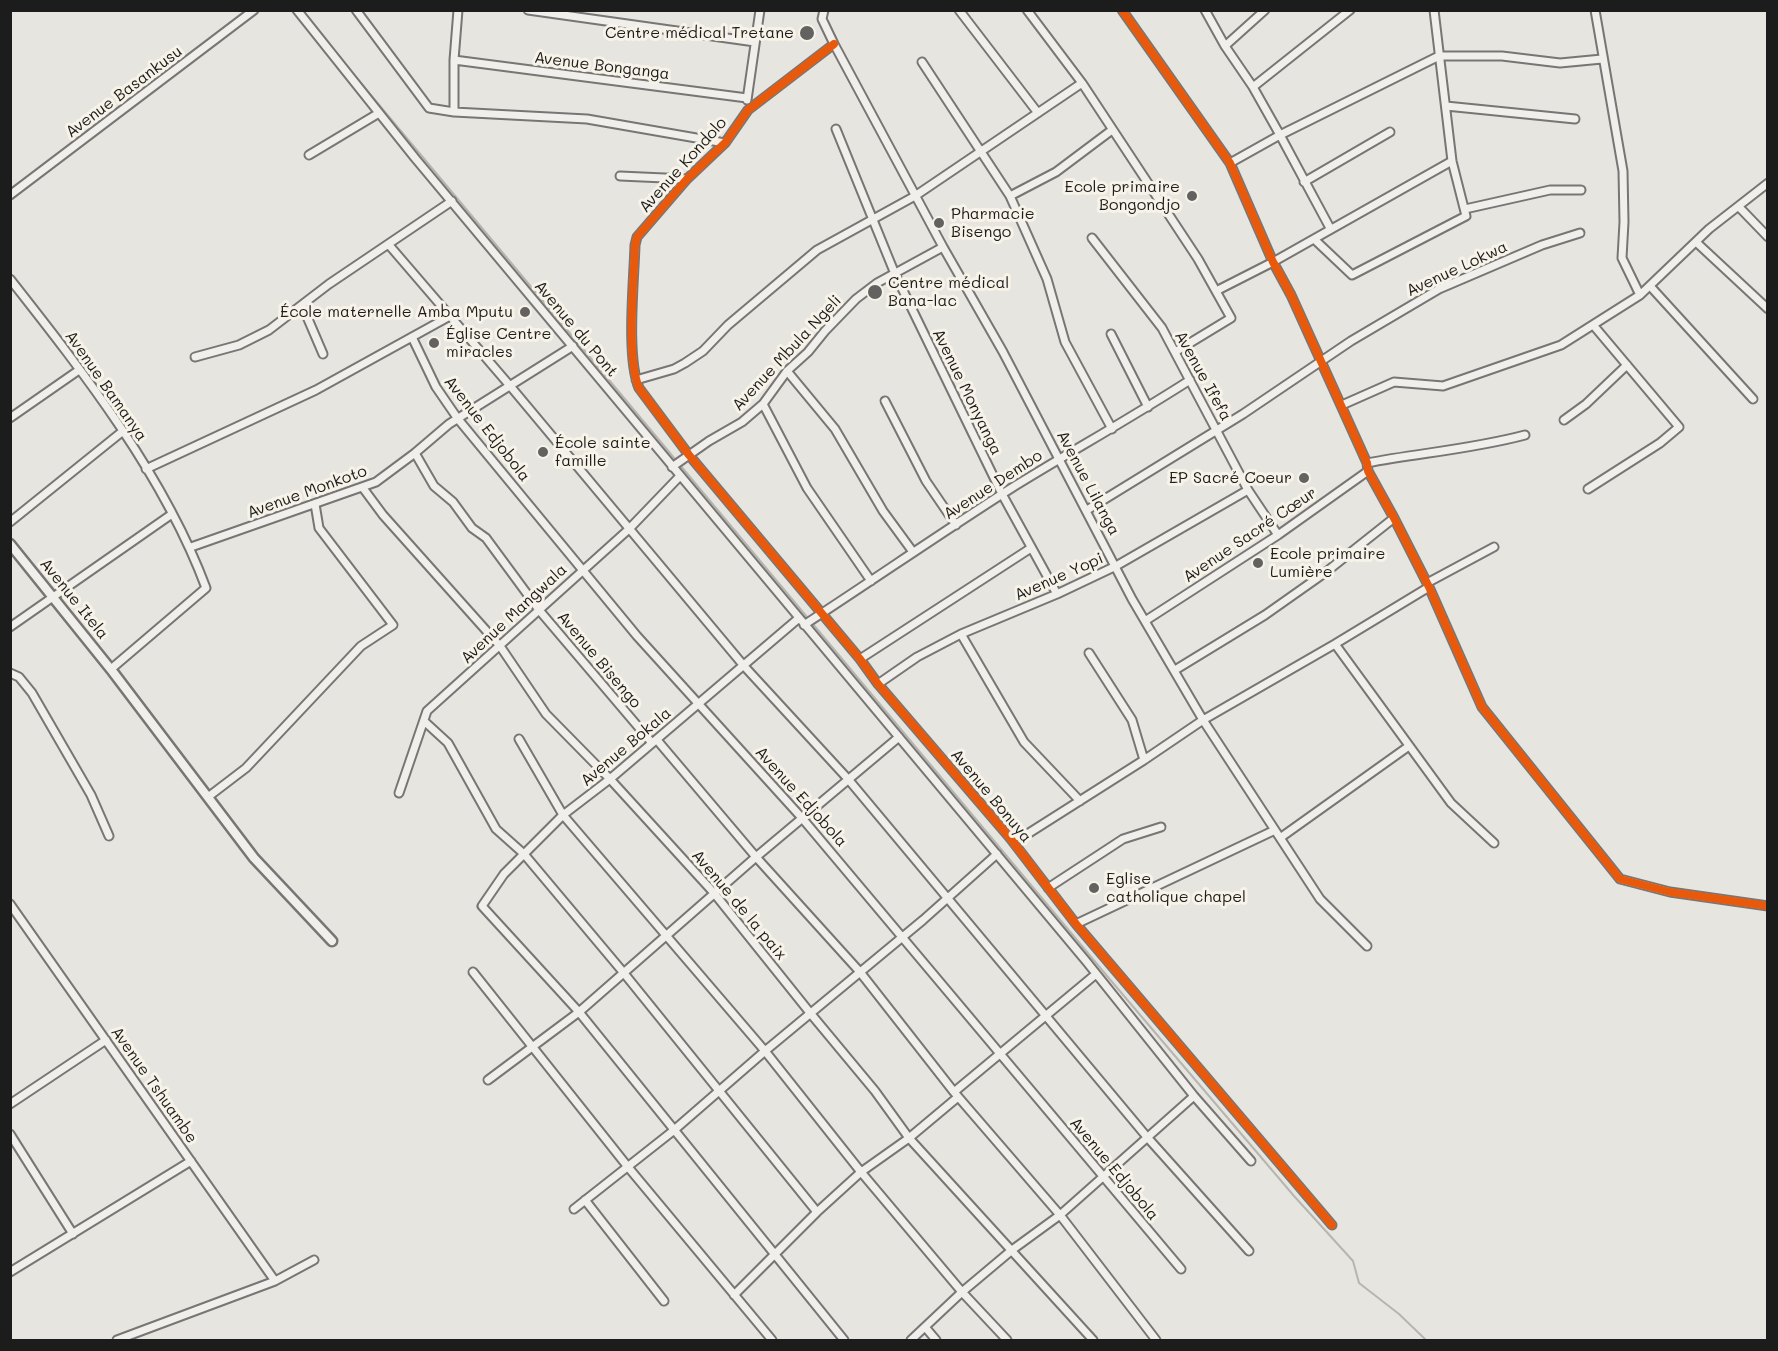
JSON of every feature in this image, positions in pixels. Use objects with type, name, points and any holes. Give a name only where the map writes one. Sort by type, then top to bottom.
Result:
[{"type":"street","name":"Avenue Basankusu","points":[[11,194],[254,10]]},
{"type":"street","name":"Avenue du Pont","points":[[297,10],[379,113],[573,346],[677,464],[680,477],[799,618],[812,620],[899,737],[1194,1096],[1251,1161]]},
{"type":"street","points":[[356,10],[429,108],[454,112],[587,119],[725,143]]},
{"type":"street","points":[[454,112],[454,60],[458,10]]},
{"type":"street","points":[[528,10],[756,42]]},
{"type":"street","points":[[608,21],[609,10]]},
{"type":"street","points":[[748,110],[747,98],[760,10]]},
{"type":"street","name":"Avenue Lilanga","points":[[824,10],[822,19],[834,44],[943,248],[1003,352],[1162,652],[1175,670],[1203,720],[1320,899],[1367,945]]},
{"type":"street","points":[[959,10],[1038,113]]},
{"type":"street","points":[[1028,10],[1082,84],[1198,259],[1231,318],[1175,352]]},
{"type":"street","points":[[1122,10],[1230,163],[1273,262],[1291,295],[1342,405],[1367,463],[1368,471],[1428,585],[1482,707],[1620,879],[1670,892],[1767,906]]},
{"type":"street","points":[[1205,10],[1225,46],[1253,87],[1330,228]]},
{"type":"street","points":[[1225,46],[1265,10]]},
{"type":"street","points":[[1253,87],[1350,10]]},
{"type":"street","points":[[1314,239],[1352,275],[1466,216],[1452,161],[1434,10]]},
{"type":"street","points":[[1595,10],[1623,171],[1622,258],[1640,295]]},
{"type":"street","name":"Avenue Kondolo","points":[[636,380],[633,348],[637,237],[687,178],[725,143],[748,110],[834,44]]},
{"type":"street","points":[[1230,163],[1280,135],[1439,56],[1502,56],[1560,63],[1602,58]]},
{"type":"street","name":"Avenue Bonganga","points":[[454,60],[747,98]]},
{"type":"street","points":[[922,62],[1010,196],[1047,279],[1065,342],[1112,429]]},
{"type":"street","points":[[636,380],[674,369],[703,351],[736,318],[817,250],[915,196],[1082,84]]},
{"type":"street","points":[[1446,106],[1575,119]]},
{"type":"street","points":[[309,155],[379,113]]},
{"type":"street","name":"Avenue Monyanga","points":[[836,129],[895,274],[1002,494],[1057,594]]},
{"type":"street","points":[[1010,196],[1056,172],[1112,130]]},
{"type":"street","points":[[1304,182],[1390,132]]},
{"type":"street","points":[[1216,291],[1273,262],[1452,161]]},
{"type":"street","points":[[620,176],[687,178]]},
{"type":"street","points":[[1342,405],[1394,382],[1443,386],[1561,345],[1640,295],[1709,229],[1767,183]]},
{"type":"street","points":[[1465,209],[1550,190],[1581,190]]},
{"type":"street","points":[[195,357],[239,345],[269,330],[329,284],[452,201]]},
{"type":"street","points":[[1739,207],[1767,237]]},
{"type":"street","name":"Avenue Lokwa","points":[[1087,510],[1217,430],[1320,360],[1439,289],[1542,245],[1580,233]]},
{"type":"street","name":"Avenue Ifefa","points":[[1092,238],[1162,328],[1248,490],[1278,535]]},
{"type":"street","points":[[1696,242],[1767,309]]},
{"type":"street","points":[[389,245],[512,387],[744,666],[848,779],[1147,1137],[1249,1251]]},
{"type":"street","name":"Avenue Mbula Ngeli","points":[[677,464],[709,441],[742,422],[763,404],[787,371],[808,352],[856,298],[877,283],[943,248]]},
{"type":"street","name":"Avenue Bamanya","points":[[12,285],[79,370],[123,431],[191,547],[206,588],[112,671]]},
{"type":"street","points":[[1650,286],[1753,399]]},
{"type":"street","points":[[302,305],[323,354]]},
{"type":"street","points":[[146,469],[316,390],[450,316]]},
{"type":"street","points":[[1588,489],[1679,427],[1594,326]]},
{"type":"street","points":[[1110,334],[1148,407]]},
{"type":"street","name":"Avenue Edjobola","points":[[412,337],[436,387],[458,419],[637,636],[802,818],[904,936],[1181,1269]]},
{"type":"street","name":"Avenue Monkoto","points":[[191,547],[376,482],[458,419],[512,387],[573,346]]},
{"type":"street","points":[[1564,420],[1586,405],[1627,365]]},
{"type":"street","points":[[10,418],[79,370]]},
{"type":"street","points":[[787,371],[835,429],[883,511],[913,552]]},
{"type":"street","name":"Avenue Bonuya","points":[[636,380],[639,388],[812,620],[860,659],[878,684],[1010,838],[1076,924],[1332,1225]]},
{"type":"street","name":"Avenue Dembo","points":[[812,620],[1002,494],[1190,380]]},
{"type":"street","points":[[885,401],[926,481],[956,525]]},
{"type":"street","points":[[763,404],[807,488],[871,581]]},
{"type":"street","points":[[10,522],[123,431]]},
{"type":"street","points":[[1367,463],[1425,452],[1492,444],[1525,435]]},
{"type":"street","name":"Avenue Bisengo","points":[[415,453],[434,486],[453,502],[472,528],[486,538],[539,610],[860,972],[956,1095],[1060,1215],[1156,1341]]},
{"type":"street","name":"Avenue Sacré Cœur","points":[[1145,621],[1278,535],[1368,471]]},
{"type":"street","name":"Avenue Mangwala","points":[[399,793],[427,711],[629,529],[680,477]]},
{"type":"street","name":"Avenue de la paix","points":[[363,488],[382,515],[500,646],[546,714],[610,779],[714,893],[875,1091],[909,1138],[1093,1341]]},
{"type":"street","name":"Avenue Yopi","points":[[878,684],[917,657],[961,634],[1057,594],[1116,566],[1248,490]]},
{"type":"street","points":[[208,796],[246,768],[361,646],[393,625],[319,528],[315,504]]},
{"type":"street","points":[[10,627],[172,514]]},
{"type":"street","points":[[1175,670],[1265,615],[1326,572],[1394,518]]},
{"type":"street","name":"Avenue Itela","points":[[10,544],[112,671],[254,858],[332,942]]},
{"type":"street","points":[[1010,838],[1029,833],[1203,720],[1335,644],[1428,585],[1494,547]]},
{"type":"street","points":[[860,659],[1031,548]]},
{"type":"street","name":"Avenue Bokala","points":[[579,1012],[482,906],[504,874],[563,815],[610,779],[799,618]]},
{"type":"street","points":[[961,634],[1024,742],[1080,801]]},
{"type":"street","points":[[1335,644],[1451,803],[1494,843]]},
{"type":"street","points":[[1089,653],[1132,720],[1144,760]]},
{"type":"street","points":[[10,673],[19,677],[32,693],[91,795],[108,836]]},
{"type":"street","points":[[424,721],[448,743],[496,829],[524,854],[623,972],[817,1212]]},
{"type":"street","points":[[488,1080],[579,1012],[714,893],[899,737]]},
{"type":"street","points":[[519,739],[563,815],[765,1051],[861,1172],[962,1292],[1007,1341]]},
{"type":"street","points":[[1280,838],[1409,746]]},
{"type":"street","points":[[1048,888],[1123,839],[1161,827]]},
{"type":"street","points":[[1076,924],[1275,830]]},
{"type":"street","points":[[574,1209],[673,1131],[904,936],[997,854]]},
{"type":"street","name":"Avenue Tshuambe","points":[[10,904],[275,1281]]},
{"type":"street","points":[[473,972],[628,1167],[772,1341]]},
{"type":"street","points":[[734,1295],[817,1212],[861,1172],[909,1138],[999,1053],[1096,974]]},
{"type":"street","points":[[579,1012],[844,1341]]},
{"type":"street","points":[[10,1104],[106,1040]]},
{"type":"street","points":[[911,1341],[962,1292],[1012,1250],[1060,1215],[1194,1096]]},
{"type":"street","points":[[10,1134],[73,1234]]},
{"type":"street","points":[[10,1272],[191,1161]]},
{"type":"street","points":[[585,1200],[664,1301]]},
{"type":"street","points":[[117,1341],[275,1281],[314,1260]]},
{"type":"street","points":[[925,1327],[936,1341]]},
{"type":"waterway","points":[[319,33],[1107,976],[1294,1196],[1353,1261],[1359,1283],[1399,1314],[1426,1340]]},
{"type":"cycle path","points":[[1122,10],[1230,163],[1273,262],[1291,295],[1367,463],[1368,471],[1429,587],[1482,707],[1620,879],[1670,892],[1768,906]]},
{"type":"cycle path","points":[[834,44],[748,110],[725,143],[687,179],[637,237],[632,298],[632,339],[635,374],[639,388],[689,455],[860,659],[878,684],[1010,838],[1076,924],[1332,1225]]},
{"type":"place","name":"Centre médical Tretane","points":[[807,33]]},
{"type":"place","name":"Ecole primaire Bongondjo","points":[[1192,196]]},
{"type":"place","name":"Pharmacie Bisengo","points":[[939,223]]},
{"type":"place","name":"Centre médical Bana-lac","points":[[875,292]]},
{"type":"place","name":"École maternelle Amba Mputu","points":[[525,312]]},
{"type":"place","name":"Église Centre miracles","points":[[434,343]]},
{"type":"place","name":"École sainte famille","points":[[543,452]]},
{"type":"place","name":"EP Sacré Coeur","points":[[1304,478]]},
{"type":"place","name":"Ecole primaire Lumière","points":[[1258,563]]},
{"type":"place","name":"Eglise catholique chapel","points":[[1094,888]]}]
